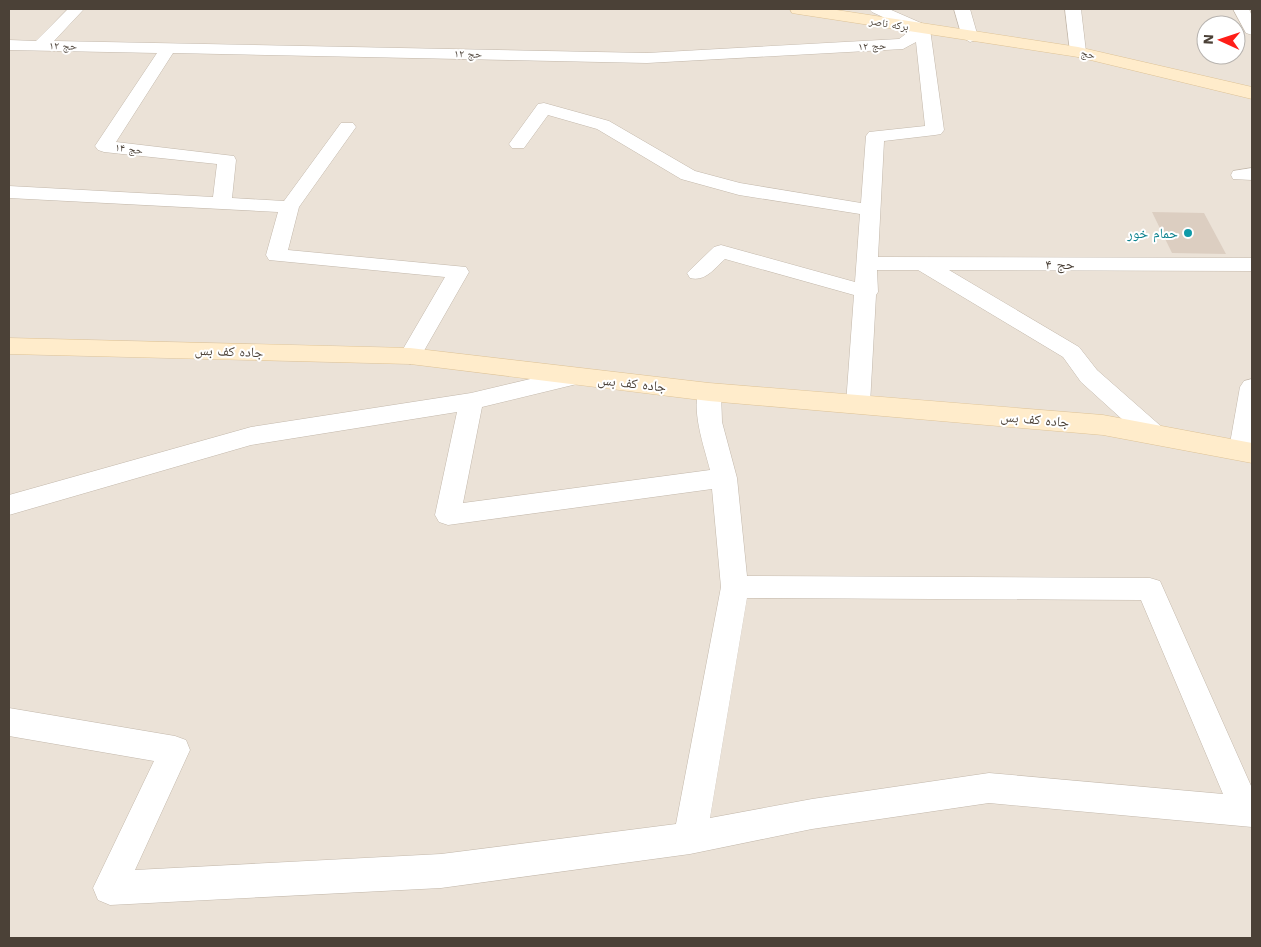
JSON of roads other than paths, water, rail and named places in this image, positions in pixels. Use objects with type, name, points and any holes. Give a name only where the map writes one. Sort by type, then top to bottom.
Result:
[{"type":"street","points":[[40,46],[76,9]]},
{"type":"street","name":"برکه ناصر","points":[[798,9],[922,29]]},
{"type":"street","points":[[858,404],[867,292],[875,136],[936,130],[922,29],[877,9]]},
{"type":"street","points":[[962,9],[970,37]]},
{"type":"street","points":[[1073,9],[1078,52]]},
{"type":"street","points":[[1242,9],[1252,30]]},
{"type":"street","name":"حج ۱۲","points":[[9,45],[647,58],[903,44],[922,29]]},
{"type":"street","name":"حج","points":[[922,29],[1078,52],[1252,93]]},
{"type":"street","name":"حج ۱۴","points":[[169,47],[104,146],[227,160],[222,204]]},
{"type":"street","points":[[518,144],[544,108],[603,125],[688,174],[739,189],[871,210]]},
{"type":"street","points":[[347,127],[289,207],[276,255],[459,272],[410,356]]},
{"type":"street","points":[[9,192],[289,207]]},
{"type":"street","points":[[697,273],[721,252],[867,292]]},
{"type":"street","name":"حج ۴","points":[[868,263],[1252,264]]},
{"type":"street","points":[[922,263],[1071,352],[1089,376],[1154,434]]},
{"type":"street","name":"جاده کف بس","points":[[9,346],[410,356],[709,392],[1103,425],[1247,451]]},
{"type":"street","points":[[9,506],[250,436],[470,401],[573,376]]},
{"type":"street","points":[[1247,451],[1252,387]]},
{"type":"street","points":[[690,838],[735,587],[724,478],[710,422],[709,392]]},
{"type":"street","points":[[470,401],[448,515],[724,478]]},
{"type":"street","points":[[9,722],[175,750],[110,888],[441,871],[690,838],[812,814],[989,788],[1250,812],[1150,589],[735,587]]},
{"type":"place","name":"حمام خور","points":[[1188,233]]}]
